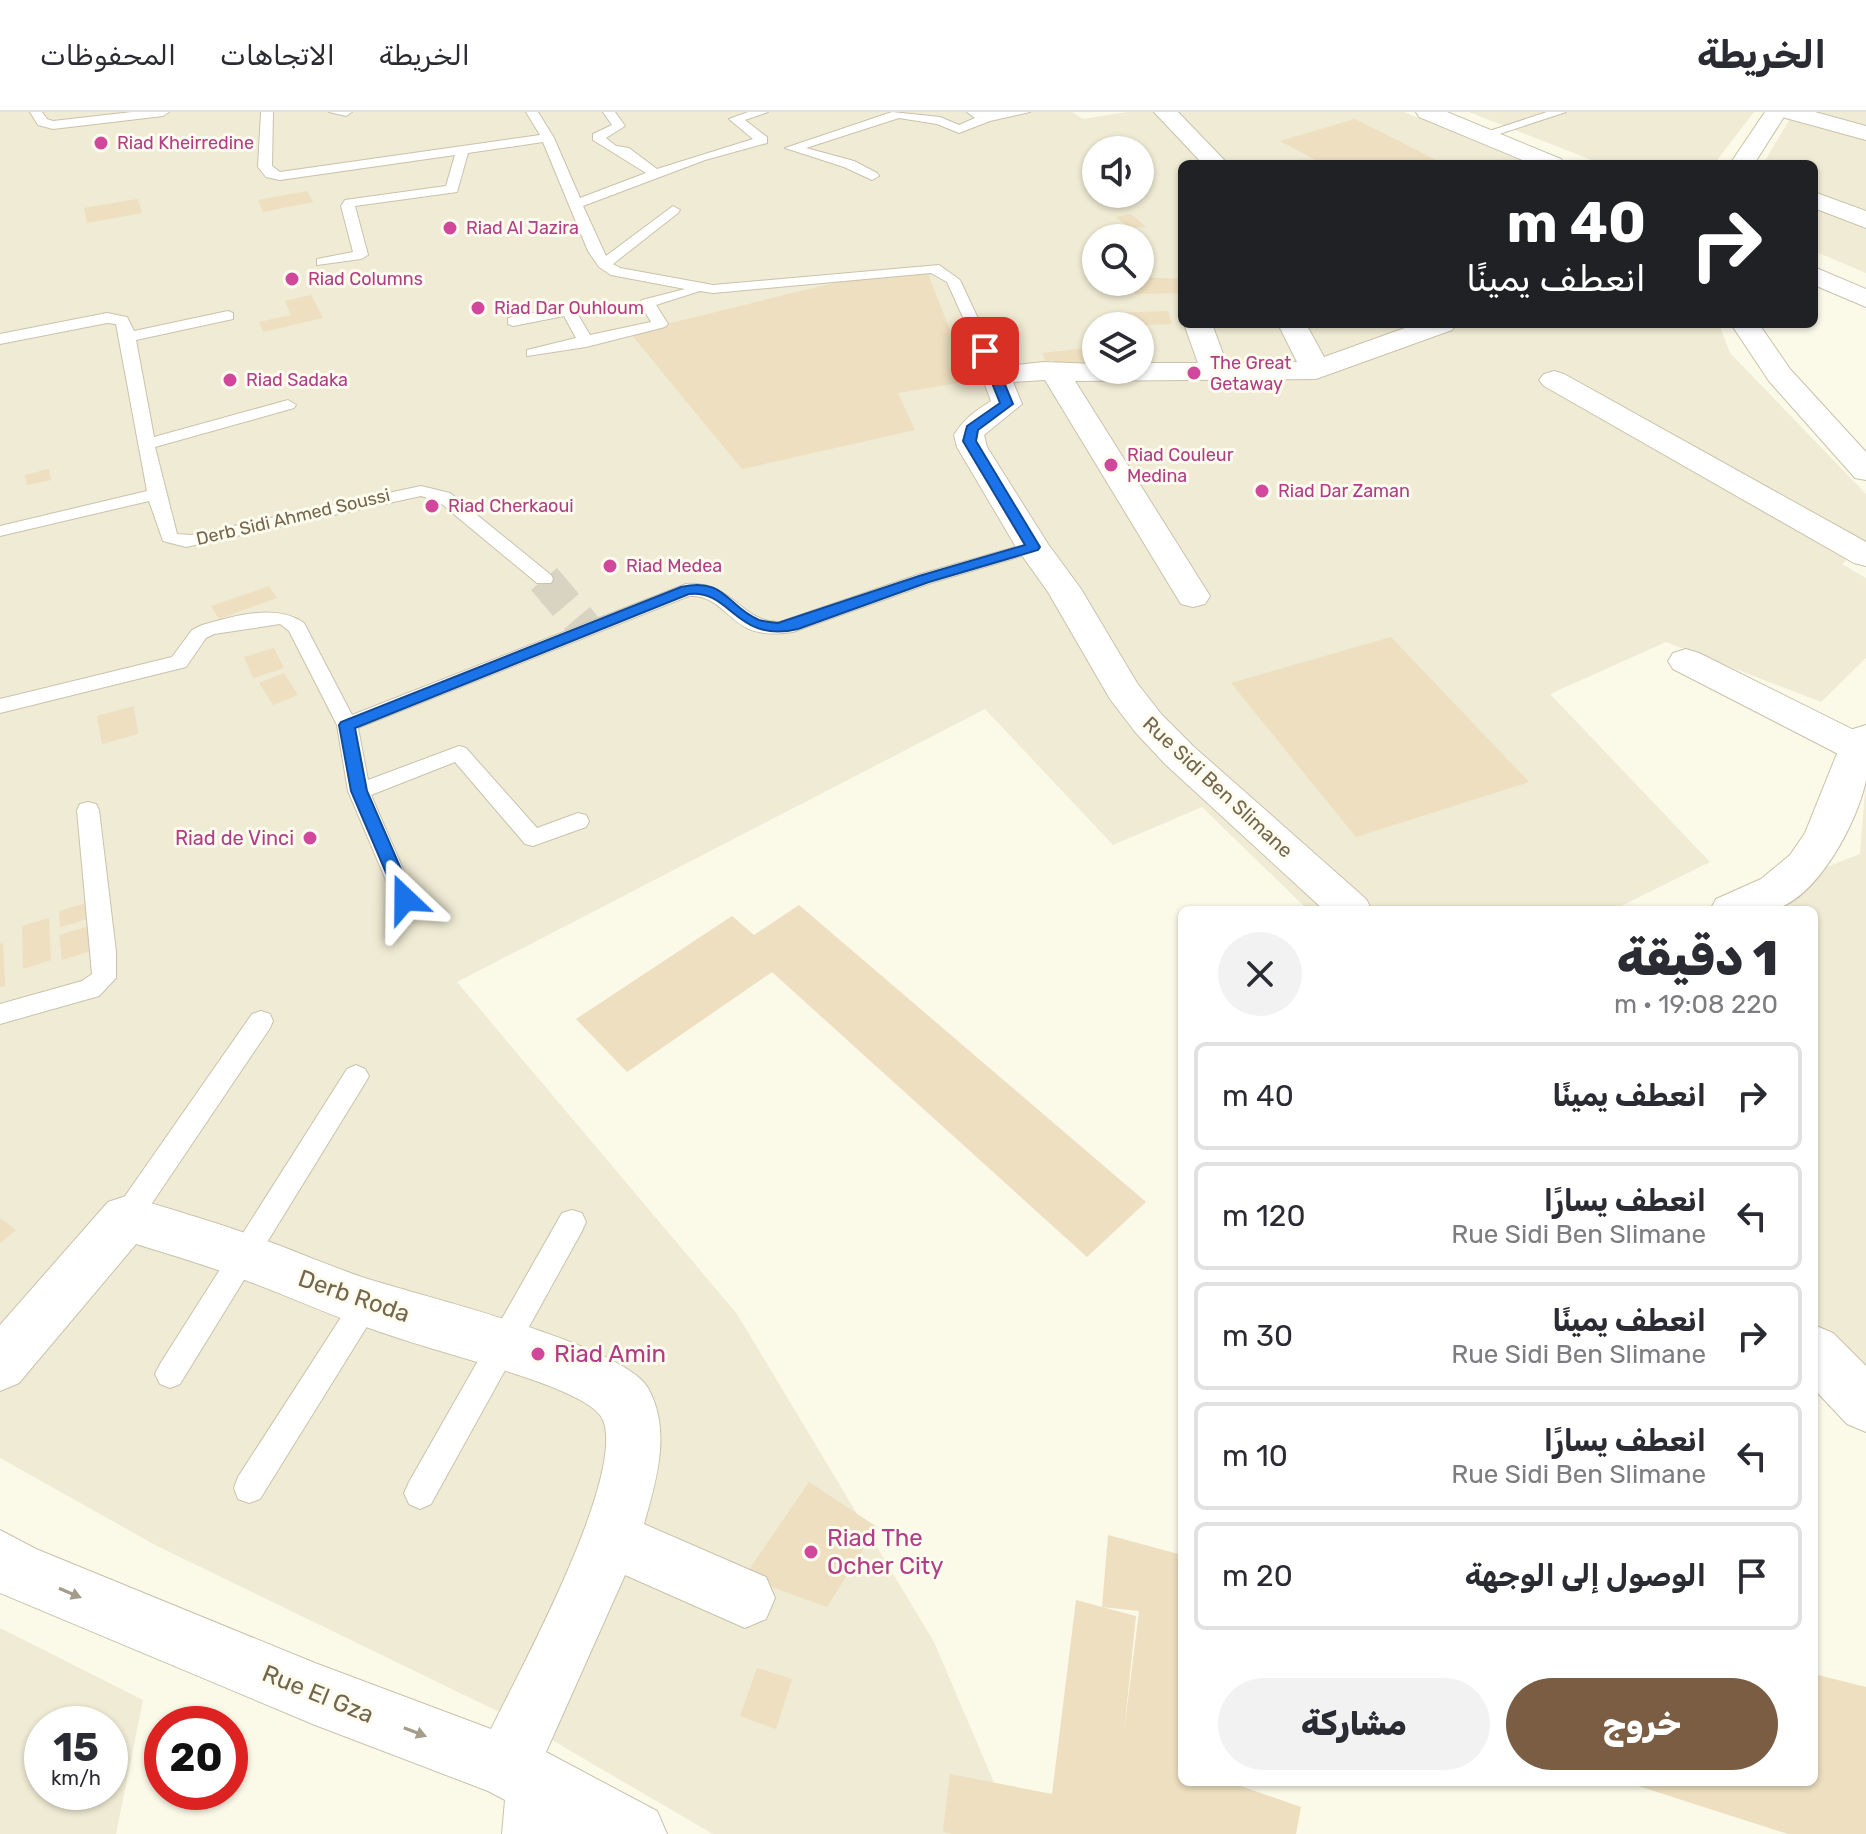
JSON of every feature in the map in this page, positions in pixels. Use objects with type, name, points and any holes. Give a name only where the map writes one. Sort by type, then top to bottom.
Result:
[{"type":"street","points":[[1165,112],[1212,160]]},
{"type":"street","points":[[1427,112],[1543,160]]},
{"type":"street","points":[[1745,160],[1776,112]]},
{"type":"street","points":[[1790,112],[1866,133]]},
{"type":"street","points":[[1818,201],[1866,220]]},
{"type":"street","points":[[1818,277],[1866,299]]},
{"type":"street","points":[[1199,328],[1215,371]]},
{"type":"street","points":[[1294,328],[1316,370]]},
{"type":"street","points":[[996,374],[1316,370],[1393,331],[1414,328]]},
{"type":"street","points":[[1748,328],[1779,375],[1866,471]]},
{"type":"street","points":[[1055,373],[1193,596]]},
{"type":"street","name":"Rue Sidi Ben Slimane","points":[[996,374],[1007,404],[972,429],[969,441],[1033,547],[1064,589],[1123,690],[1149,724],[1179,755],[1347,906]]},
{"type":"street","points":[[1554,380],[1866,556]]},
{"type":"street","points":[[1686,661],[1861,755],[1813,858],[1797,875],[1756,901],[1742,906]]},
{"type":"street","points":[[0,1365],[126,1218]]},
{"type":"street","name":"Derb Roda","points":[[126,1218],[245,1256],[366,1303],[505,1345],[611,1387],[628,1406],[633,1439],[631,1475],[527,1795]]},
{"type":"street","points":[[1818,1355],[1866,1405]]},
{"type":"street","points":[[612,1540],[745,1598]]},
{"type":"street","name":"Rue El Gza","points":[[0,1559],[16,1570],[258,1670],[527,1795],[634,1834]]},
{"type":"lane","points":[[36,112],[42,122],[53,125],[163,112]]},
{"type":"lane","points":[[267,112],[265,167],[271,174],[280,176],[548,138]]},
{"type":"lane","points":[[335,112],[346,112]]},
{"type":"lane","points":[[532,112],[548,138],[578,203],[595,251],[604,264],[616,272],[703,288],[755,287],[934,268],[953,280],[996,374]]},
{"type":"lane","points":[[609,112],[619,126],[597,137],[655,173]]},
{"type":"lane","points":[[762,112],[735,119],[763,140],[849,164],[872,176]]},
{"type":"lane","points":[[970,112],[987,118]]},
{"type":"lane","points":[[793,148],[898,114],[940,121],[952,132],[987,118],[1024,112]]},
{"type":"lane","points":[[1483,135],[1560,112]]},
{"type":"lane","points":[[578,203],[655,173],[763,140]]},
{"type":"lane","points":[[322,262],[361,255],[348,206],[350,203],[452,189],[462,152]]},
{"type":"lane","points":[[604,264],[673,210]]},
{"type":"lane","points":[[533,353],[660,324],[647,303],[703,288]]},
{"type":"lane","points":[[513,321],[569,311],[586,342]]},
{"type":"lane","points":[[0,339],[107,318],[122,320],[128,337],[228,316]]},
{"type":"lane","name":"Derb Sidi Ahmed Soussi","points":[[128,337],[166,535],[178,541],[402,493],[433,493],[444,497],[544,579]]},
{"type":"lane","points":[[148,444],[288,405]]},
{"type":"lane","points":[[0,531],[156,494]]},
{"type":"lane","points":[[347,725],[686,590],[704,588],[713,591],[754,624],[778,628],[793,626],[924,579],[1033,547]]},
{"type":"lane","points":[[0,706],[179,662],[199,634],[209,629],[275,617],[287,620],[297,627],[347,725],[359,791],[405,899]]},
{"type":"lane","points":[[359,791],[459,753],[533,838],[578,821]]},
{"type":"lane","points":[[0,1014],[90,989],[104,978],[105,961],[88,810]]},
{"type":"lane","points":[[126,1218],[261,1021]]},
{"type":"lane","points":[[170,1374],[356,1076]]},
{"type":"lane","points":[[420,1493],[572,1222]]},
{"type":"lane","points":[[249,1488],[366,1303]]},
{"type":"shaded area","points":[[0,112],[1072,112],[1083,119],[1127,112],[1404,112],[1519,160],[1178,160],[1178,328],[1721,328],[1730,353],[1866,494],[1866,543],[1842,564],[1866,578],[1866,658],[1821,702],[1666,642],[1550,694],[1710,862],[1621,906],[1304,906],[1202,807],[1113,845],[985,709],[457,982],[737,1314],[934,1642],[1016,1834],[713,1834],[526,1725],[157,1546],[0,1458]]},
{"type":"shaded area","points":[[1469,112],[1754,112],[1717,160],[1592,160]]},
{"type":"shaded area","points":[[1794,112],[1866,112],[1866,273],[1818,253],[1818,160],[1765,160]]},
{"type":"shaded area","points":[[1866,779],[1866,1404],[1818,1357],[1818,906],[1726,906],[1860,854]]},
{"type":"shaded area","points":[[0,1628],[143,1700],[128,1774],[128,1706],[24,1706],[24,1810],[121,1810],[116,1834],[0,1834]]},
{"type":"building","points":[[1355,119],[1436,160],[1316,160],[1280,141]]},
{"type":"building","points":[[307,191],[313,202],[263,212],[258,200]]},
{"type":"building","points":[[138,199],[142,213],[87,223],[84,208]]},
{"type":"building","points":[[1131,214],[1143,224],[1124,224],[1116,217]]},
{"type":"building","points":[[928,274],[970,381],[898,393],[915,430],[742,469],[630,333],[842,281]]},
{"type":"building","points":[[1154,278],[1178,279],[1178,293],[1154,294]]},
{"type":"building","points":[[311,295],[323,318],[263,332],[259,322],[291,315],[285,301]]},
{"type":"building","points":[[1168,311],[1172,324],[1154,325],[1154,312],[1142,312]]},
{"type":"building","points":[[1082,349],[1082,366],[1058,369],[1053,360],[1046,361],[1042,353]]},
{"type":"building","points":[[49,469],[51,480],[27,485],[25,475]]},
{"type":"building","points":[[269,586],[277,598],[219,619],[211,606]]},
{"type":"building","points":[[1391,637],[1529,782],[1356,837],[1231,683]]},
{"type":"building","points":[[274,648],[284,668],[253,678],[244,657]]},
{"type":"building","points":[[284,673],[298,695],[273,705],[259,683]]},
{"type":"building","points":[[134,706],[138,734],[102,744],[97,716]]},
{"type":"building","points":[[90,902],[91,918],[60,927],[59,911]]},
{"type":"building","points":[[799,905],[1146,1202],[1087,1257],[772,972],[627,1072],[576,1019],[732,916],[754,935]]},
{"type":"building","points":[[49,918],[51,960],[23,969],[22,926]]},
{"type":"building","points":[[93,925],[97,949],[62,960],[59,935]]},
{"type":"building","points":[[3,943],[5,986],[0,987],[0,944]]},
{"type":"building","points":[[0,1218],[16,1230],[0,1243]]},
{"type":"building","name":"Riad The Ocher City","points":[[809,1482],[877,1527],[827,1607],[744,1577]]},
{"type":"building","points":[[1108,1535],[1178,1554],[1178,1786],[1241,1786],[1301,1807],[1296,1834],[952,1834],[943,1831],[950,1774],[1052,1794],[1076,1600],[1102,1607]],"holes":[[[1102,1607],[1139,1611],[1124,1732],[1136,1616]]]},
{"type":"building","points":[[757,1668],[792,1679],[776,1729],[740,1716]]},
{"type":"building","points":[[1818,1675],[1866,1687],[1866,1834],[1788,1834],[1638,1786],[1818,1786]]},
{"type":"tunnel","points":[[544,579],[588,631]]},
{"type":"place","name":"Riad Kheirredine","points":[[101,143]]},
{"type":"place","name":"Riad Al Jazira","points":[[450,228]]},
{"type":"place","name":"Riad Columns","points":[[292,279]]},
{"type":"place","name":"Riad Dar Ouhloum","points":[[478,308]]},
{"type":"place","name":"The Great Getaway","points":[[1194,373]]},
{"type":"place","name":"Riad Sadaka","points":[[230,380]]},
{"type":"place","name":"Riad Couleur Medina","points":[[1111,465]]},
{"type":"place","name":"Riad Dar Zaman","points":[[1262,491]]},
{"type":"place","name":"Riad Cherkaoui","points":[[432,506]]},
{"type":"place","name":"Riad Medea","points":[[610,566]]},
{"type":"place","name":"Riad de Vinci","points":[[310,838]]},
{"type":"place","name":"Riad Amin","points":[[538,1354]]},
{"type":"place","name":"Riad The Ocher City","points":[[811,1552]]},
{"type":"route","points":[[405,899],[359,791],[347,725],[686,590],[704,588],[713,591],[754,624],[778,628],[793,626],[924,579],[1033,547],[969,441],[969,435],[978,423],[1007,404],[985,351]]}]
